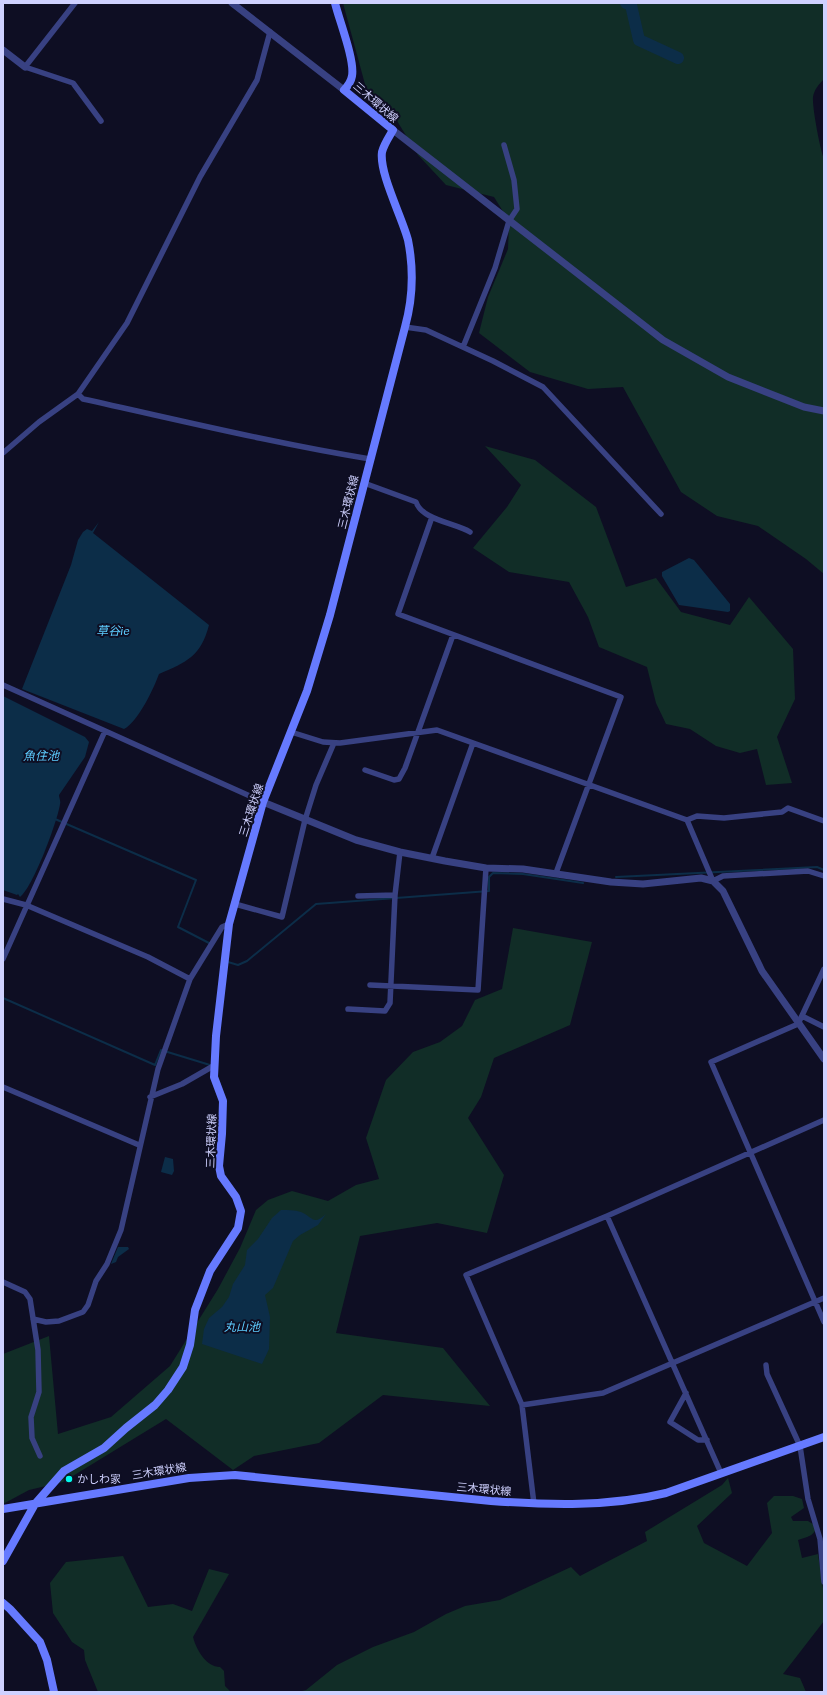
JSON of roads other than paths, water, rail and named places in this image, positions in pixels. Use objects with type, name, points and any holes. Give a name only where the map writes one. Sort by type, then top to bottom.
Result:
[{"type":"main road","name":"三木環状線","points":[[35,1504],[64,1470],[104,1448],[155,1405],[168,1390],[183,1367],[190,1345],[195,1310],[210,1271],[238,1228],[241,1211],[236,1197],[221,1176],[219,1166],[223,1101],[214,1077],[229,924],[263,802],[307,690],[330,616],[346,559],[370,459],[406,327],[412,289],[412,272],[408,239],[384,170],[382,153],[386,141],[393,130],[344,90],[349,84],[352,75],[349,52],[335,3]]},
{"type":"main road","name":"三木環状線","points":[[35,1504],[189,1478],[235,1475],[534,1504],[594,1504],[646,1498],[689,1486],[721,1473],[824,1437]]},
{"type":"main road","points":[[3,1509],[35,1504]]},
{"type":"main road","points":[[3,1561],[35,1504]]},
{"type":"main road","points":[[3,1604],[10,1609],[40,1642],[47,1660],[54,1692]]},
{"type":"street","points":[[25,67],[75,3]]},
{"type":"street","points":[[232,3],[344,90]]},
{"type":"street","points":[[3,453],[39,422],[78,394],[126,323],[200,177],[257,80],[270,32]]},
{"type":"street","points":[[3,50],[25,67],[73,84],[101,121]]},
{"type":"street","points":[[393,130],[663,340],[728,377],[804,407],[824,411]]},
{"type":"street","points":[[464,347],[495,268],[509,221],[517,209],[514,180],[504,145]]},
{"type":"street","points":[[406,327],[426,330],[464,347],[543,387],[661,514]]},
{"type":"street","points":[[78,394],[83,399],[212,429],[295,447],[370,459]]},
{"type":"street","points":[[364,483],[416,502],[418,508],[432,517],[460,526],[470,532]]},
{"type":"street","points":[[432,517],[398,614],[621,697],[556,873]]},
{"type":"street","points":[[365,770],[394,780],[399,778],[405,768],[453,635]]},
{"type":"street","points":[[3,685],[305,820],[356,840],[400,852],[486,868],[523,869],[611,882],[643,884],[701,878],[713,881],[723,876],[808,871],[824,876]]},
{"type":"street","points":[[291,732],[324,742],[334,743],[437,730],[687,820],[698,816],[724,818],[782,812],[788,808],[824,821]]},
{"type":"street","points":[[3,959],[105,731]]},
{"type":"street","points":[[235,904],[282,916],[305,820],[316,785],[334,743]]},
{"type":"street","points":[[432,858],[473,743]]},
{"type":"street","points":[[687,820],[713,881],[723,891],[762,971],[824,1059]]},
{"type":"street","points":[[348,1009],[385,1011],[390,1003],[395,895],[400,852]]},
{"type":"street","points":[[370,985],[478,990],[486,868]]},
{"type":"street","points":[[358,896],[395,895]]},
{"type":"street","points":[[3,899],[26,905],[148,957],[190,979]]},
{"type":"street","points":[[33,1319],[46,1322],[59,1321],[83,1312],[88,1305],[96,1280],[107,1264],[121,1230],[150,1097],[158,1069],[190,979],[222,927],[229,924]]},
{"type":"street","points":[[824,969],[798,1024],[711,1062],[824,1322]]},
{"type":"street","points":[[802,1016],[824,1027]]},
{"type":"street","points":[[150,1097],[182,1084],[215,1065]]},
{"type":"street","points":[[3,1086],[139,1146]]},
{"type":"street","points":[[534,1504],[522,1405],[466,1275],[607,1216],[824,1120]]},
{"type":"street","points":[[607,1216],[674,1364],[721,1473]]},
{"type":"street","points":[[3,1282],[25,1292],[30,1299],[38,1350],[39,1392],[31,1417],[32,1438],[40,1456]]},
{"type":"street","points":[[522,1405],[603,1393],[674,1364],[824,1298]]},
{"type":"street","points":[[766,1365],[767,1374],[800,1446],[808,1499],[820,1538],[824,1582]]},
{"type":"street","points":[[686,1393],[670,1422],[698,1440],[707,1440]]},
{"type":"water","name":"草谷ie","points":[[99,522],[93,533],[209,625],[202,644],[192,657],[178,666],[159,674],[140,712],[124,729],[22,689],[71,565],[78,540],[83,532],[87,529],[92,531]]},
{"type":"water","points":[[689,558],[694,560],[730,604],[730,611],[728,612],[679,605],[662,576],[662,572]]},
{"type":"water","name":"魚住池","points":[[3,696],[85,737],[89,742],[85,757],[59,795],[60,803],[50,838],[38,868],[20,897],[18,894],[17,895],[3,890]]},
{"type":"water","points":[[165,1157],[173,1159],[174,1171],[172,1175],[161,1172]]},
{"type":"water","name":"丸山池","points":[[281,1210],[294,1210],[301,1212],[316,1220],[322,1218],[326,1214],[318,1225],[300,1235],[293,1241],[273,1288],[265,1295],[270,1317],[269,1349],[262,1364],[202,1344],[204,1329],[209,1318],[222,1307],[229,1297],[233,1284],[245,1265],[247,1250],[258,1239],[272,1218]]},
{"type":"water","points":[[118,1247],[128,1247],[129,1249],[118,1257],[116,1262],[111,1264]]},
{"type":"waterway","points":[[626,3],[631,5],[639,40],[678,58]]},
{"type":"waterway","points":[[55,819],[196,880],[178,927],[209,943]]},
{"type":"waterway","points":[[616,877],[817,867],[824,870]]},
{"type":"waterway","points":[[228,962],[238,965],[247,961],[316,904],[489,891],[489,877],[493,873],[523,874],[583,883]]},
{"type":"waterway","points":[[3,998],[155,1065],[161,1050],[210,1065]]},
{"type":"place","name":"かしわ家","points":[[69,1479]]}]
